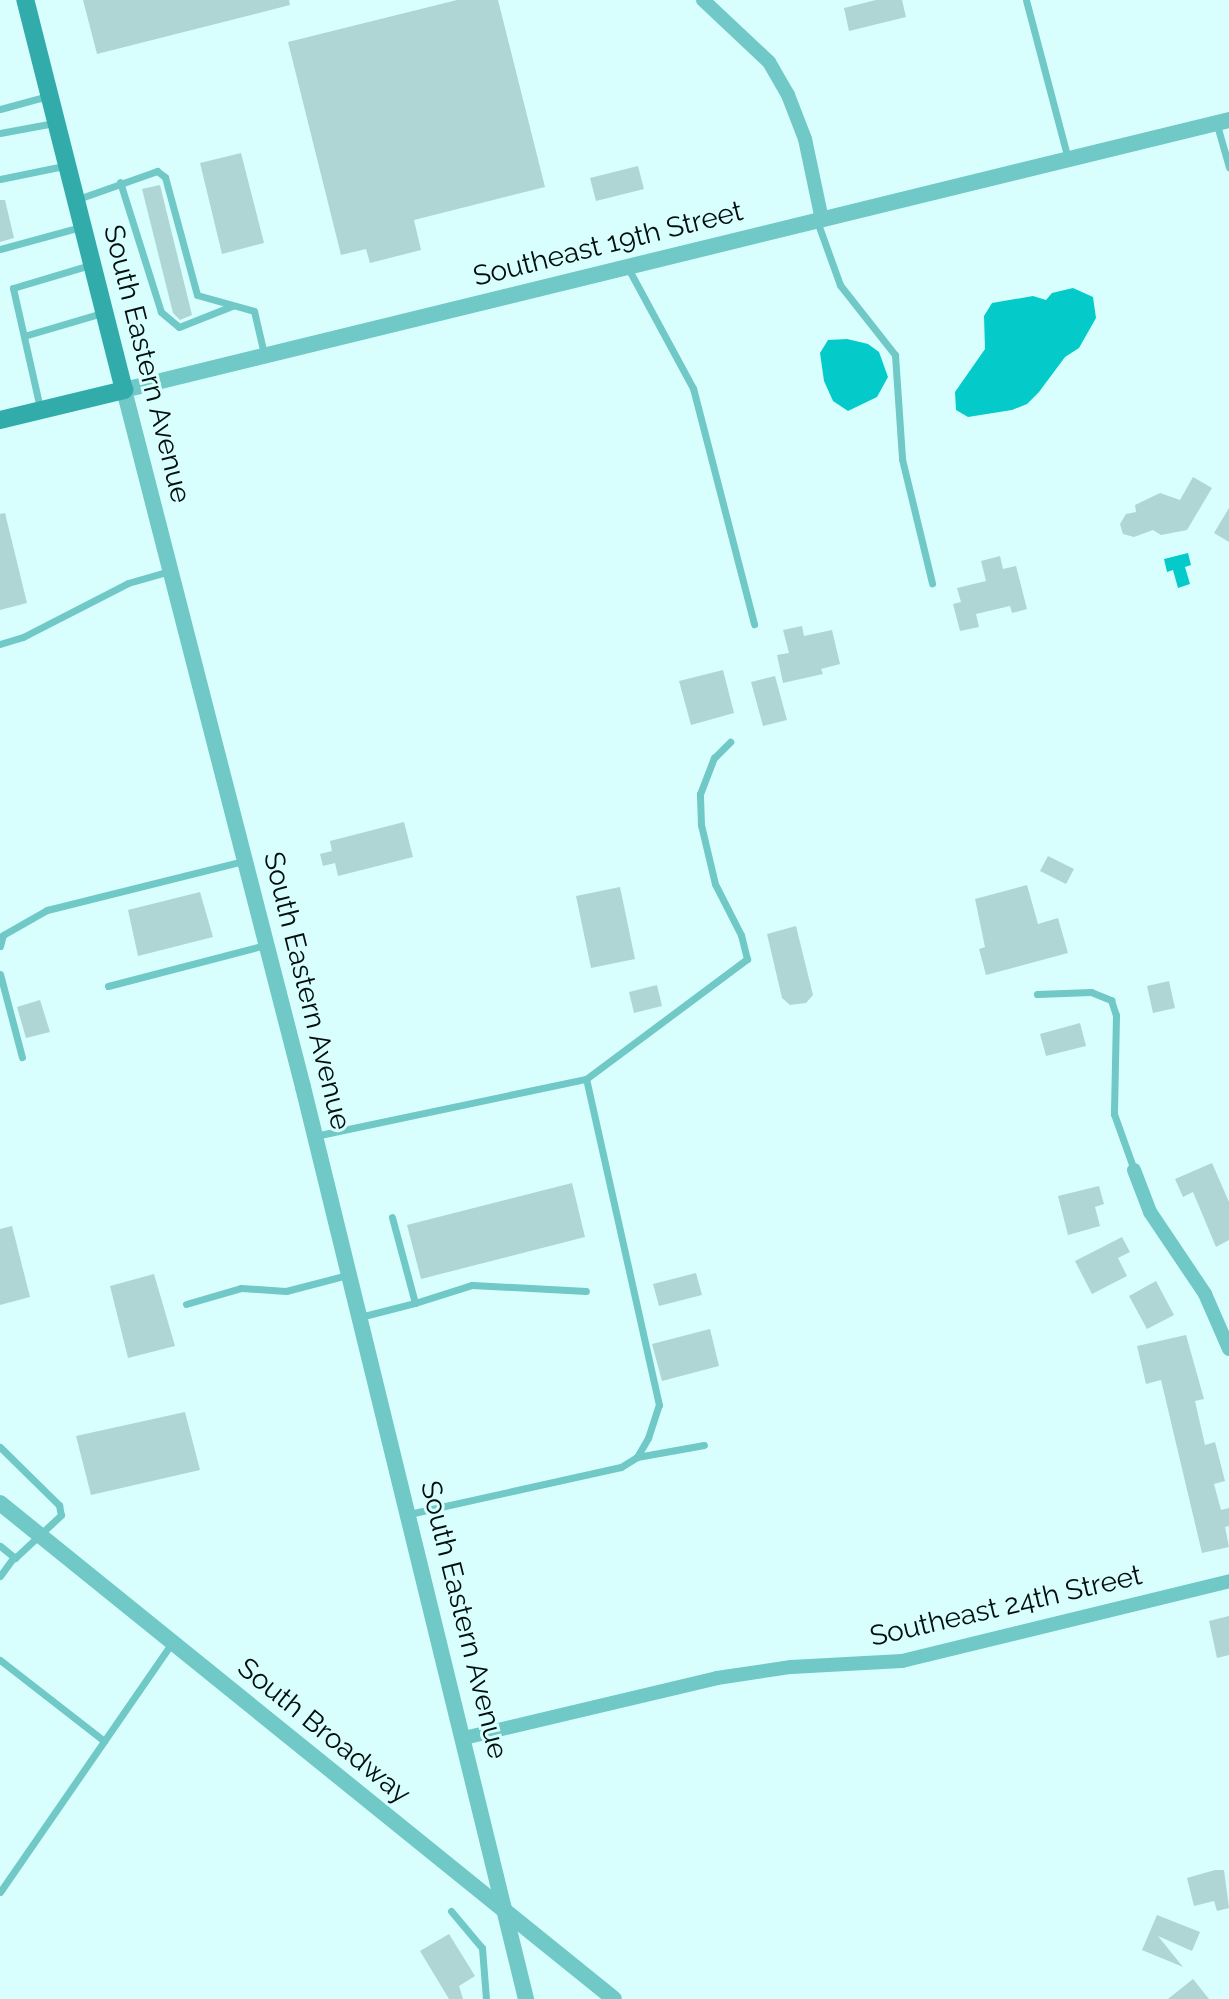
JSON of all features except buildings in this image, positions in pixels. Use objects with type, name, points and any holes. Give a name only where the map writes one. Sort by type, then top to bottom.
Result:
[{"type":"main road","name":"South Eastern Avenue","points":[[25,0],[124,390]]},
{"type":"main road","name":"Southeast 19th Street","points":[[0,420],[124,390]]},
{"type":"street","points":[[703,0],[769,62],[788,95],[805,139],[819,220]]},
{"type":"street","name":"Southeast 19th Street","points":[[124,390],[1222,121]]},
{"type":"street","name":"South Eastern Avenue","points":[[124,390],[350,1275],[526,1999]]},
{"type":"street","points":[[1134,1170],[1150,1212],[1205,1294],[1229,1349]]},
{"type":"street","name":"South Broadway","points":[[0,1503],[614,1999]]},
{"type":"street","name":"Southeast 24th Street","points":[[464,1738],[717,1678],[791,1667],[902,1661],[1229,1581]]},
{"type":"lane","points":[[1026,0],[1068,159]]},
{"type":"lane","points":[[0,109],[49,96]]},
{"type":"lane","points":[[1222,121],[1229,167]]},
{"type":"lane","points":[[0,133],[56,122]]},
{"type":"lane","points":[[0,179],[67,165]]},
{"type":"lane","points":[[76,200],[157,171],[165,177],[197,295],[254,311],[265,356]]},
{"type":"lane","points":[[120,182],[161,312],[179,327],[232,306]]},
{"type":"lane","points":[[819,220],[829,262],[840,285],[895,355],[902,459],[932,583]]},
{"type":"lane","points":[[0,249],[83,227]]},
{"type":"lane","points":[[40,410],[13,288],[92,264]]},
{"type":"lane","points":[[628,268],[693,388],[754,624]]},
{"type":"lane","points":[[24,336],[105,313]]},
{"type":"lane","points":[[0,644],[23,637],[128,583],[172,571]]},
{"type":"lane","points":[[315,1136],[586,1079],[747,959],[741,935],[715,884],[701,825],[700,794],[714,758],[730,742]]},
{"type":"lane","points":[[0,946],[3,935],[47,910],[246,861]]},
{"type":"lane","points":[[108,986],[267,945]]},
{"type":"lane","points":[[0,974],[22,1057]]},
{"type":"lane","points":[[1037,994],[1091,992],[1111,1000],[1116,1015],[1114,1114],[1134,1170]]},
{"type":"lane","points":[[586,1079],[659,1405],[637,1457]]},
{"type":"lane","points":[[392,1217],[415,1303]]},
{"type":"lane","points":[[186,1304],[241,1288],[286,1291],[350,1275]]},
{"type":"lane","points":[[360,1317],[472,1285],[586,1291]]},
{"type":"lane","points":[[409,1514],[621,1467],[637,1457],[704,1445]]},
{"type":"lane","points":[[0,1447],[59,1505],[61,1515],[14,1557],[0,1576]]},
{"type":"lane","points":[[0,1546],[14,1557]]},
{"type":"lane","points":[[0,1892],[172,1642]]},
{"type":"lane","points":[[0,1660],[104,1741]]},
{"type":"lane","points":[[451,1911],[482,1948],[486,1999]]},
{"type":"water","points":[[1073,288],[1093,297],[1096,318],[1079,348],[1065,357],[1039,392],[1027,404],[1012,410],[968,417],[956,410],[955,392],[985,349],[984,316],[992,303],[1033,296],[1046,300],[1052,293]]},
{"type":"water","points":[[847,339],[868,344],[879,352],[888,377],[877,397],[848,411],[833,401],[824,381],[820,353],[828,340]]},
{"type":"water","points":[[1188,553],[1191,565],[1185,567],[1190,584],[1178,588],[1173,570],[1167,572],[1164,559]]}]
